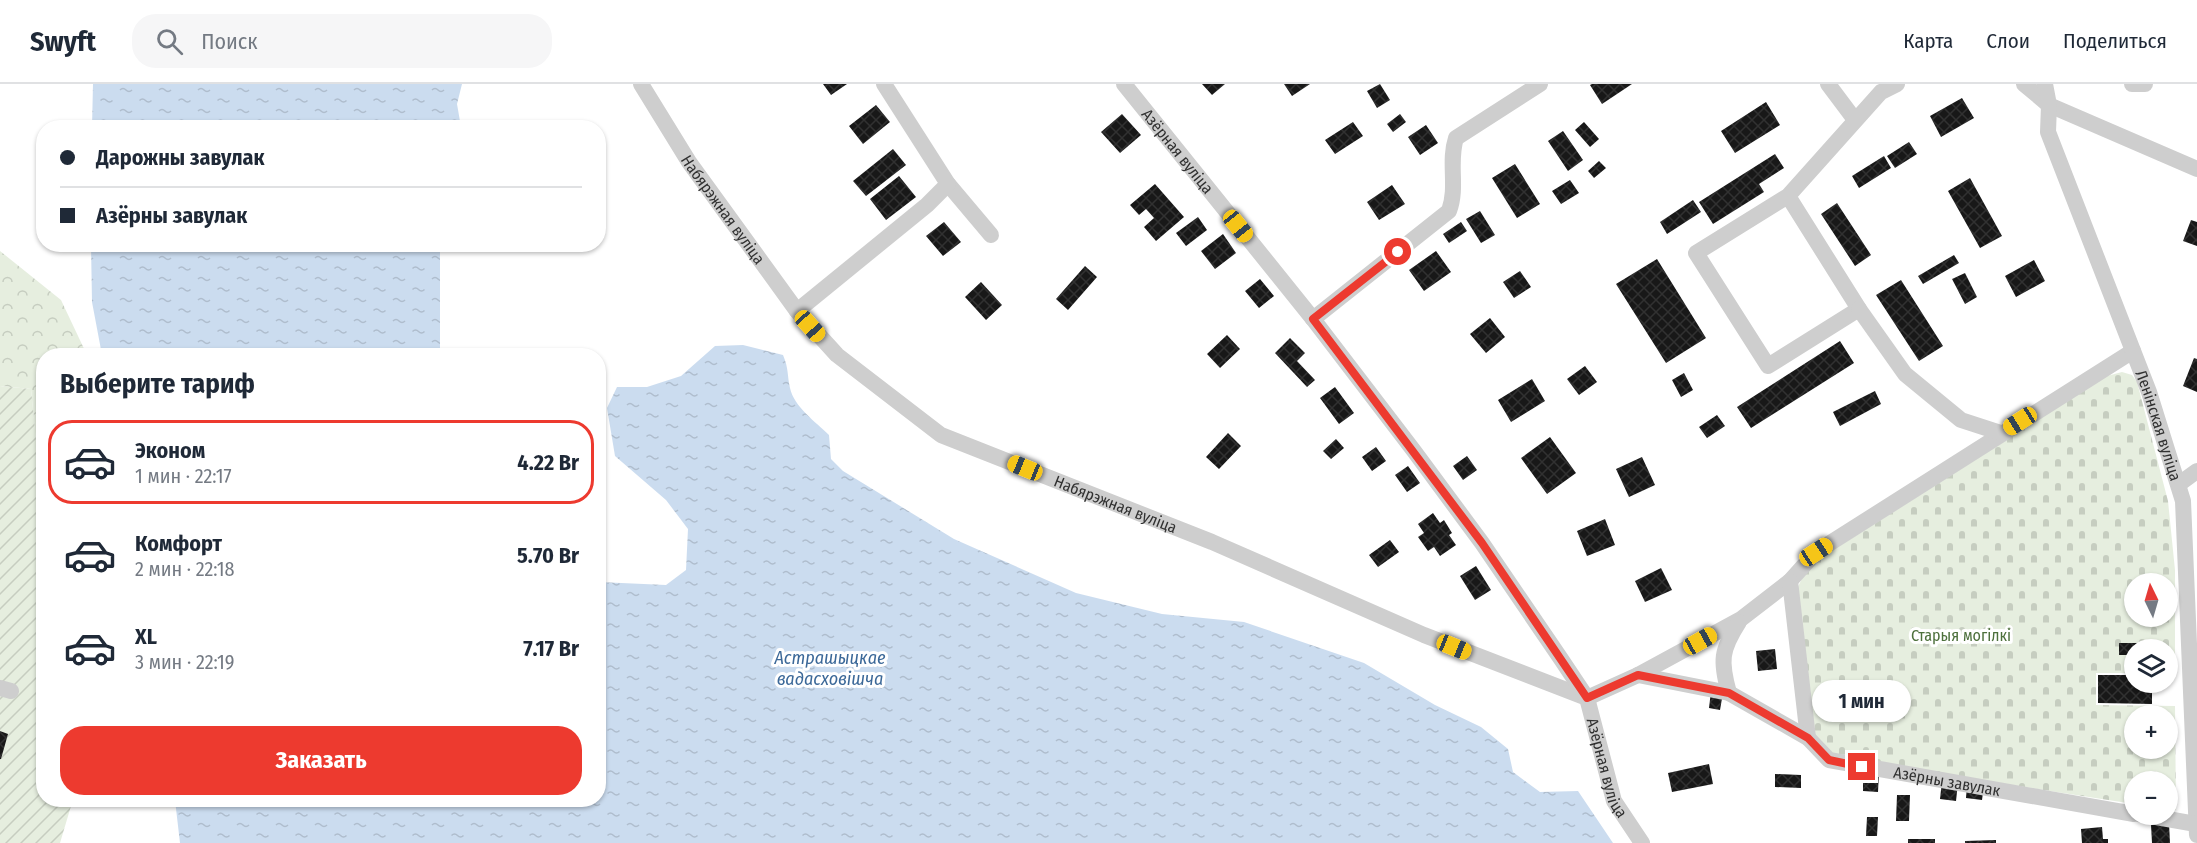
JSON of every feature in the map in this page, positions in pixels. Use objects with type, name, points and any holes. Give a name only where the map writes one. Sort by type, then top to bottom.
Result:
[{"type":"street","name":"Набярэжная вуліца","points":[[641,84],[689,162],[797,311],[837,355],[941,435],[1212,542],[1433,639],[1587,698]]},
{"type":"street","points":[[884,84],[948,184],[991,235]]},
{"type":"street","name":"Азёрная вуліца","points":[[1124,84],[1313,319],[1482,543],[1587,698],[1614,801],[1642,843]]},
{"type":"street","points":[[1828,84],[1855,120]]},
{"type":"street","points":[[1859,309],[1768,366],[1696,253],[1788,196],[1881,92],[1898,84]]},
{"type":"street","points":[[2024,84],[2049,105],[2197,169]]},
{"type":"street","name":"Ленінская вуліца","points":[[2045,84],[2049,105],[2048,132],[2133,351],[2183,501],[2196,830]]},
{"type":"street","points":[[2132,84],[2145,84]]},
{"type":"street","points":[[1313,319],[1449,211],[1454,197],[1451,153],[1456,138],[1530,87]]},
{"type":"street","points":[[797,311],[927,205],[948,184]]},
{"type":"street","points":[[1788,196],[1859,309],[1905,374],[1961,420],[2001,433]]},
{"type":"street","points":[[1587,698],[1638,675],[1741,619],[1790,580],[1816,552],[2133,351]]},
{"type":"street","points":[[2179,484],[2197,471]]},
{"type":"street","points":[[1790,580],[1808,738]]},
{"type":"street","points":[[1729,693],[1722,657],[1726,641],[1741,619]]},
{"type":"street","name":"Азёрны завулак","points":[[1638,675],[1729,693],[1808,738],[1829,760],[2124,812]]},
{"type":"street","name":"Азёрны завулак","points":[[2178,825],[2196,830]]},
{"type":"green space","points":[[0,251],[61,300],[84,348],[36,348],[36,443],[31,389],[0,386]]},
{"type":"green space","name":"Старыя могілкі","points":[[2122,372],[2132,375],[2137,382],[2168,501],[2175,573],[2124,573],[2124,627],[2175,627],[2175,639],[2124,639],[2124,673],[2096,673],[2096,705],[2124,705],[2124,759],[2176,759],[2176,771],[2124,771],[2124,802],[1832,757],[1819,746],[1812,727],[1796,591],[1808,566],[2107,376]]},
{"type":"green space","points":[[0,386],[31,389],[36,440],[36,807],[71,807],[60,843],[0,843]]},
{"type":"water","points":[[93,84],[462,84],[457,104],[460,120],[92,120]]},
{"type":"water","points":[[91,252],[440,252],[440,348],[101,348],[92,302]]},
{"type":"water","name":"Астрашыцкае вадасховішча","points":[[743,345],[783,355],[792,395],[806,414],[829,435],[831,459],[843,471],[954,539],[1076,593],[1162,614],[1244,622],[1364,663],[1435,705],[1481,727],[1508,749],[1513,772],[1540,792],[1578,791],[1613,843],[180,843],[176,807],[606,807],[606,582],[666,585],[686,570],[688,529],[666,500],[615,456],[607,408],[617,387],[647,387],[681,376],[715,346]]},
{"type":"building","points":[[823,84],[847,84],[831,95]]},
{"type":"building","points":[[1202,84],[1225,84],[1212,95]]},
{"type":"building","points":[[1284,84],[1310,84],[1292,96]]},
{"type":"building","points":[[1380,84],[1390,100],[1377,108],[1367,91]]},
{"type":"building","points":[[1592,84],[1632,84],[1602,104],[1590,85]]},
{"type":"building","points":[[1962,98],[1974,118],[1941,137],[1930,116]]},
{"type":"building","points":[[1766,102],[1780,125],[1735,153],[1721,131]]},
{"type":"building","points":[[876,105],[890,122],[863,144],[849,126]]},
{"type":"building","points":[[1122,114],[1141,135],[1120,153],[1101,132]]},
{"type":"building","points":[[1400,114],[1406,122],[1393,132],[1387,124]]},
{"type":"building","points":[[1353,122],[1363,136],[1335,154],[1325,140]]},
{"type":"building","points":[[1584,122],[1599,139],[1590,147],[1575,130]]},
{"type":"building","points":[[1426,125],[1438,143],[1420,155],[1408,137]]},
{"type":"building","points":[[1563,131],[1583,160],[1568,171],[1548,141]]},
{"type":"building","points":[[1909,142],[1917,154],[1895,168],[1887,156]]},
{"type":"building","points":[[893,149],[906,165],[866,196],[853,181]]},
{"type":"building","points":[[1775,154],[1784,168],[1759,184],[1764,192],[1713,224],[1699,202]]},
{"type":"building","points":[[1884,156],[1891,168],[1859,188],[1852,176]]},
{"type":"building","points":[[1599,161],[1606,168],[1594,178],[1588,171]]},
{"type":"building","points":[[1515,164],[1540,204],[1517,218],[1492,178]]},
{"type":"building","points":[[899,176],[916,197],[886,220],[870,199]]},
{"type":"building","points":[[1970,178],[2002,236],[1980,248],[1948,191]]},
{"type":"building","points":[[1570,180],[1579,193],[1561,204],[1552,191]]},
{"type":"building","points":[[1155,184],[1184,217],[1156,241],[1144,227],[1154,218],[1146,209],[1139,215],[1130,205]]},
{"type":"building","points":[[1392,185],[1405,204],[1379,220],[1367,202]]},
{"type":"building","points":[[1693,200],[1701,212],[1667,234],[1660,222]]},
{"type":"building","points":[[1837,203],[1871,255],[1855,266],[1821,214]]},
{"type":"building","points":[[1480,211],[1495,235],[1481,243],[1466,219]]},
{"type":"building","points":[[1198,217],[1207,230],[1186,246],[1176,233]]},
{"type":"building","points":[[2191,220],[2197,222],[2197,246],[2183,241]]},
{"type":"building","points":[[944,222],[961,242],[943,256],[926,236]]},
{"type":"building","points":[[1461,222],[1467,231],[1449,243],[1443,234]]},
{"type":"building","points":[[1223,234],[1236,253],[1215,269],[1201,251]]},
{"type":"building","points":[[1436,251],[1451,272],[1424,291],[1409,270]]},
{"type":"building","points":[[1954,255],[1959,263],[1923,284],[1918,276]]},
{"type":"building","points":[[1657,259],[1706,338],[1666,363],[1616,284]]},
{"type":"building","points":[[2034,260],[2045,281],[2016,297],[2005,276]]},
{"type":"building","points":[[1085,266],[1097,277],[1068,310],[1056,299]]},
{"type":"building","points":[[1520,271],[1531,287],[1514,298],[1503,282]]},
{"type":"building","points":[[1965,273],[1977,297],[1965,304],[1952,279]]},
{"type":"building","points":[[1260,279],[1274,296],[1259,308],[1245,291]]},
{"type":"building","points":[[1901,280],[1943,346],[1919,361],[1876,295]]},
{"type":"building","points":[[981,282],[1002,305],[986,320],[965,297]]},
{"type":"building","points":[[1490,318],[1505,337],[1486,353],[1470,334]]},
{"type":"building","points":[[1227,335],[1240,349],[1220,368],[1207,354]]},
{"type":"building","points":[[1290,338],[1305,353],[1297,361],[1315,380],[1307,387],[1275,353]]},
{"type":"building","points":[[1840,341],[1854,363],[1751,428],[1737,407]]},
{"type":"building","points":[[2194,358],[2197,359],[2197,392],[2183,386]]},
{"type":"building","points":[[1585,366],[1597,382],[1579,395],[1567,379]]},
{"type":"building","points":[[1684,373],[1693,390],[1681,397],[1672,380]]},
{"type":"building","points":[[1532,379],[1545,401],[1511,422],[1498,400]]},
{"type":"building","points":[[1335,387],[1354,413],[1339,424],[1320,398]]},
{"type":"building","points":[[1875,391],[1881,404],[1840,426],[1833,412]]},
{"type":"building","points":[[1717,415],[1725,426],[1707,438],[1699,427]]},
{"type":"building","points":[[1228,433],[1241,446],[1219,469],[1206,457]]},
{"type":"building","points":[[1550,437],[1576,473],[1547,494],[1521,458]]},
{"type":"building","points":[[1336,439],[1344,448],[1331,459],[1323,451]]},
{"type":"building","points":[[1376,447],[1386,461],[1372,471],[1362,457]]},
{"type":"building","points":[[1467,456],[1477,470],[1463,480],[1453,466]]},
{"type":"building","points":[[1642,457],[1655,485],[1629,497],[1616,469]]},
{"type":"building","points":[[1408,466],[1420,483],[1407,492],[1395,475]]},
{"type":"building","points":[[1433,513],[1440,523],[1444,520],[1452,533],[1449,535],[1456,545],[1440,556],[1434,547],[1428,551],[1418,537],[1424,533],[1418,524]]},
{"type":"building","points":[[1605,519],[1615,545],[1587,556],[1577,531]]},
{"type":"building","points":[[1390,540],[1399,552],[1378,567],[1369,555]]},
{"type":"building","points":[[1476,566],[1491,590],[1475,600],[1460,576]]},
{"type":"building","points":[[1661,568],[1672,590],[1645,602],[1635,581]]},
{"type":"building","points":[[2119,643],[2124,643],[2124,655],[2119,655]]},
{"type":"building","points":[[1775,649],[1777,669],[1758,671],[1756,651]]},
{"type":"building","points":[[2098,675],[2124,675],[2124,693],[2152,693],[2152,704],[2098,703]]},
{"type":"building","points":[[1711,691],[1723,693],[1720,710],[1709,708]]},
{"type":"building","points":[[0,731],[8,734],[1,759],[0,759]]},
{"type":"building","points":[[1709,764],[1713,784],[1672,792],[1668,773]]},
{"type":"building","points":[[1863,772],[1879,772],[1878,792],[1863,791]]},
{"type":"building","points":[[1775,774],[1801,775],[1801,788],[1775,787]]},
{"type":"building","points":[[1942,781],[1958,783],[1956,801],[1940,799]]},
{"type":"building","points":[[1967,783],[1984,785],[1982,800],[1966,798]]},
{"type":"building","points":[[1897,795],[1910,795],[1909,821],[1896,821]]},
{"type":"building","points":[[1867,817],[1878,817],[1877,836],[1866,836]]},
{"type":"building","points":[[2151,825],[2169,825],[2170,843],[2152,843]]},
{"type":"building","points":[[2102,827],[2103,839],[2108,839],[2108,843],[2082,843],[2081,829]]},
{"type":"building","points":[[1908,839],[1935,839],[1935,843],[1908,843]]},
{"type":"building","points":[[1996,840],[1996,843],[1965,843],[1965,841]]},
{"type":"route","points":[[1398,252],[1313,319],[1482,543],[1587,698],[1638,675],[1729,693],[1808,738],[1829,760],[1862,767]]}]
